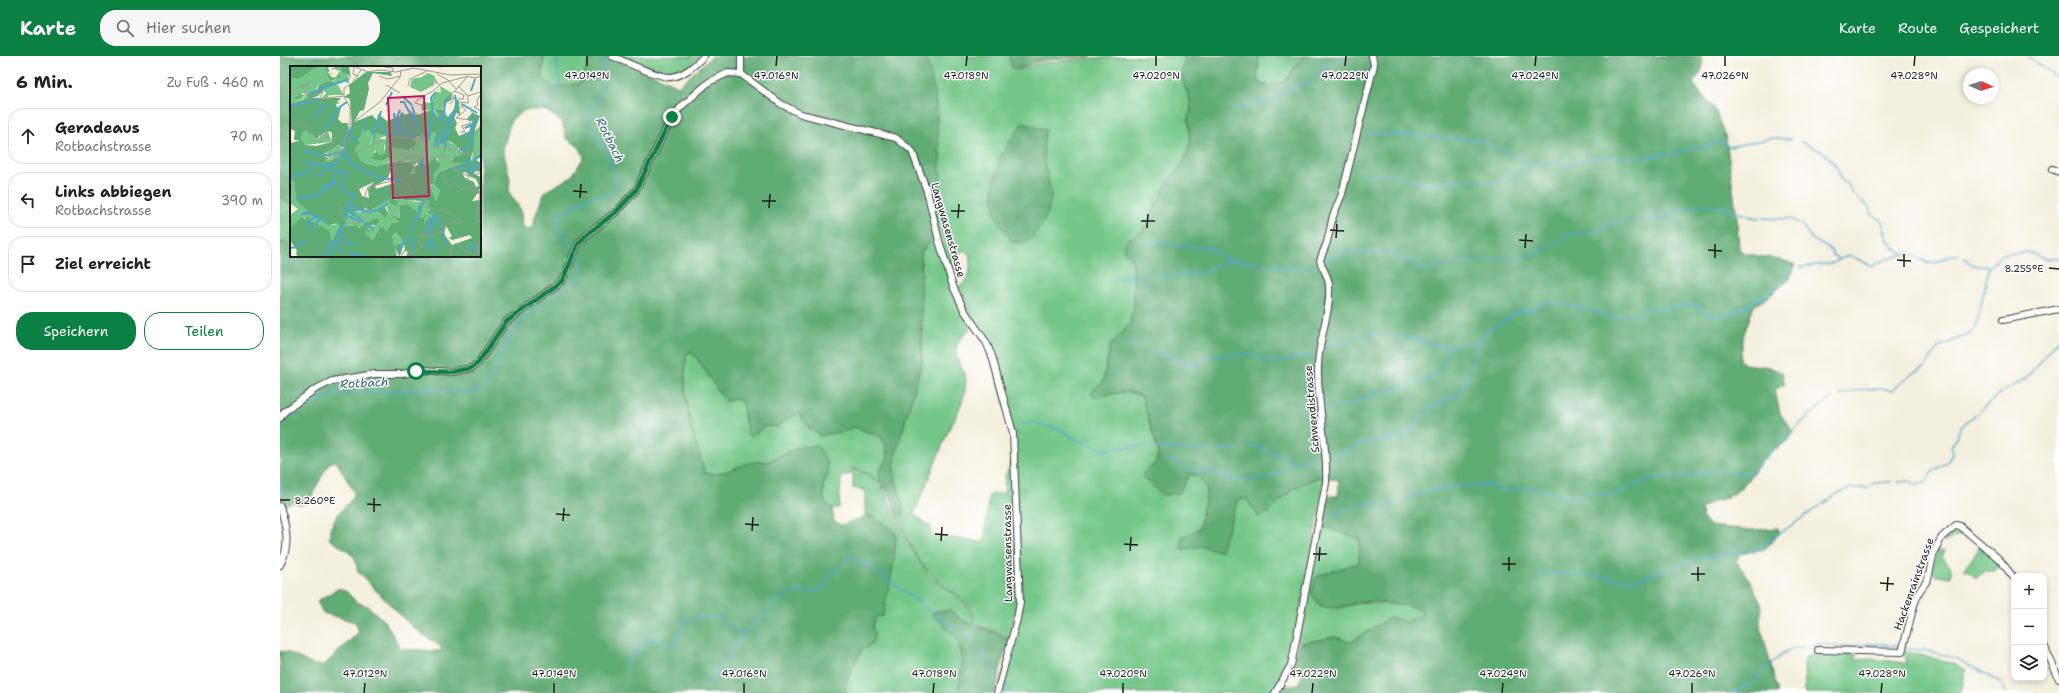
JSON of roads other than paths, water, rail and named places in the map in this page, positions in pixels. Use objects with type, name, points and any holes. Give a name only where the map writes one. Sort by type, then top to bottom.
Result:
[{"type":"street","points":[[612,56],[632,66],[669,77],[689,69],[704,56]]},
{"type":"street","points":[[280,418],[284,412],[314,390],[332,381],[375,374],[402,374],[424,370],[451,372],[471,368],[478,363],[506,322],[562,281],[578,244],[586,235],[616,212],[636,190],[672,117],[709,82],[728,73],[740,74],[741,56]]},
{"type":"street","name":"Schwendistrasse","points":[[1275,693],[1290,665],[1294,651],[1326,483],[1327,466],[1318,368],[1319,348],[1325,325],[1329,285],[1320,260],[1327,242],[1333,216],[1342,194],[1355,146],[1357,127],[1374,65],[1372,56]]},
{"type":"street","name":"Langwasenstrasse","points":[[740,74],[781,104],[801,114],[896,138],[912,151],[927,191],[939,241],[953,286],[964,310],[986,342],[992,356],[1013,433],[1020,602],[1017,619],[997,693]]},
{"type":"street","points":[[2052,169],[2059,172]]},
{"type":"street","points":[[2003,320],[2059,309]]},
{"type":"street","points":[[280,506],[288,533],[285,552],[280,565]]},
{"type":"street","name":"Hackenrainstrasse","points":[[1818,650],[1902,652],[1914,605],[1919,592],[1928,579],[1934,551],[1942,537],[1956,525],[1960,526],[1999,559],[2011,574]]},
{"type":"street","points":[[2047,652],[2059,679]]},
{"type":"waterway","points":[[550,111],[551,97],[556,88],[559,86],[557,56]]},
{"type":"waterway","name":"Rotbach","points":[[574,248],[557,228],[558,216],[586,199],[610,193],[617,187],[617,175],[589,120],[590,109],[599,98],[603,67],[607,56]]},
{"type":"waterway","points":[[1231,108],[1258,105],[1313,80],[1326,64],[1336,63],[1344,56]]},
{"type":"waterway","points":[[2027,56],[2059,79]]},
{"type":"waterway","points":[[1368,133],[1480,140],[1514,154],[1527,166]]},
{"type":"waterway","points":[[1363,174],[1403,176],[1424,184],[1458,180],[1497,183],[1527,166],[1547,160],[1565,165],[1599,157],[1650,157],[1712,145],[1722,141],[1729,147],[1772,138],[1792,139]]},
{"type":"waterway","points":[[1801,142],[1827,155],[1839,172],[1841,180],[1849,186],[1853,194],[1868,206],[1873,215],[1882,221],[1886,237],[1890,244],[1904,254]]},
{"type":"waterway","points":[[1325,262],[1343,253],[1391,252],[1425,271],[1444,265],[1529,256],[1558,243],[1570,234],[1595,232],[1615,222],[1663,219],[1677,209],[1709,204],[1756,218],[1791,219],[1801,224],[1813,240],[1831,250],[1832,254],[1839,259]]},
{"type":"waterway","points":[[1147,244],[1163,240],[1177,247],[1184,245],[1199,247],[1207,246],[1229,260],[1312,270],[1316,267]]},
{"type":"waterway","name":"Rotbach","points":[[280,428],[289,417],[332,394],[435,389],[467,394],[482,388],[492,379],[504,348],[526,315],[580,277],[582,266],[579,254],[576,251]]},
{"type":"waterway","points":[[1989,267],[2002,255],[2027,252],[2048,259],[2059,259]]},
{"type":"waterway","points":[[1800,267],[1833,263],[1848,255],[1873,266],[1897,256],[1907,254],[1931,263],[1957,255]]},
{"type":"waterway","points":[[1964,257],[1972,265],[1989,267]]},
{"type":"waterway","points":[[1149,276],[1176,276],[1204,272],[1229,260]]},
{"type":"waterway","points":[[1840,395],[1866,389],[1893,390],[1912,374],[1924,368],[1938,348],[1970,333],[1976,327],[1989,267]]},
{"type":"waterway","points":[[1331,457],[1368,441],[1383,441],[1409,433],[1429,409],[1459,393],[1468,376],[1478,343],[1487,332],[1521,310],[1531,311],[1544,303],[1562,303],[1611,317],[1630,316],[1649,308],[1661,310],[1694,304],[1711,315],[1731,315],[1780,286],[1786,272],[1791,268]]},
{"type":"waterway","points":[[1108,280],[1140,276]]},
{"type":"waterway","points":[[1324,349],[1373,333],[1410,338],[1450,347],[1461,343],[1478,343]]},
{"type":"waterway","points":[[1899,481],[1909,481],[1915,485],[1926,482],[1932,472],[1946,463],[1952,455],[1952,444],[1957,438],[1960,428],[1999,394],[2026,378],[2059,339]]},
{"type":"waterway","points":[[1127,340],[1140,349]]},
{"type":"waterway","points":[[1327,409],[1350,405],[1375,392],[1403,388],[1430,379],[1443,366],[1450,347]]},
{"type":"waterway","points":[[1149,351],[1172,357],[1195,367],[1207,357],[1248,354],[1272,362],[1304,357],[1313,353]]},
{"type":"waterway","points":[[1328,517],[1353,505],[1400,502],[1423,492],[1458,486],[1490,485],[1504,491],[1531,487],[1574,498],[1585,493],[1610,496],[1652,479],[1718,471],[1749,474],[1803,421],[1831,398]]},
{"type":"waterway","points":[[1306,414],[1317,412]]},
{"type":"waterway","points":[[1020,425],[1033,422],[1064,431],[1071,437],[1106,450],[1140,446],[1208,451]]},
{"type":"waterway","points":[[1246,446],[1252,445],[1294,461],[1320,459]]},
{"type":"waterway","points":[[1217,451],[1237,448]]},
{"type":"waterway","points":[[1166,461],[1176,461],[1186,469],[1215,472],[1236,480],[1255,480],[1276,476],[1294,461]]},
{"type":"waterway","name":"Rotbach","points":[[280,480],[282,493],[280,497]]},
{"type":"waterway","points":[[1538,572],[1600,576],[1632,581],[1700,558],[1754,551],[1840,492],[1851,488],[1867,488],[1874,483],[1891,482]]},
{"type":"waterway","points":[[706,686],[742,635],[785,595],[806,590],[810,593],[825,587],[828,578],[851,556],[874,569],[976,644]]},
{"type":"waterway","points":[[623,668],[651,636],[673,648],[685,619],[716,616],[742,635]]},
{"type":"waterway","points":[[1731,693],[1750,684],[1782,654],[1791,649],[1819,644],[1849,647],[1868,644],[1882,644],[1899,647]]},
{"type":"waterway","points":[[979,648],[996,672]]},
{"type":"waterway","points":[[1905,649],[1923,650],[1955,658],[2001,682],[2006,693]]},
{"type":"waterway","points":[[1004,683],[1011,693]]}]
